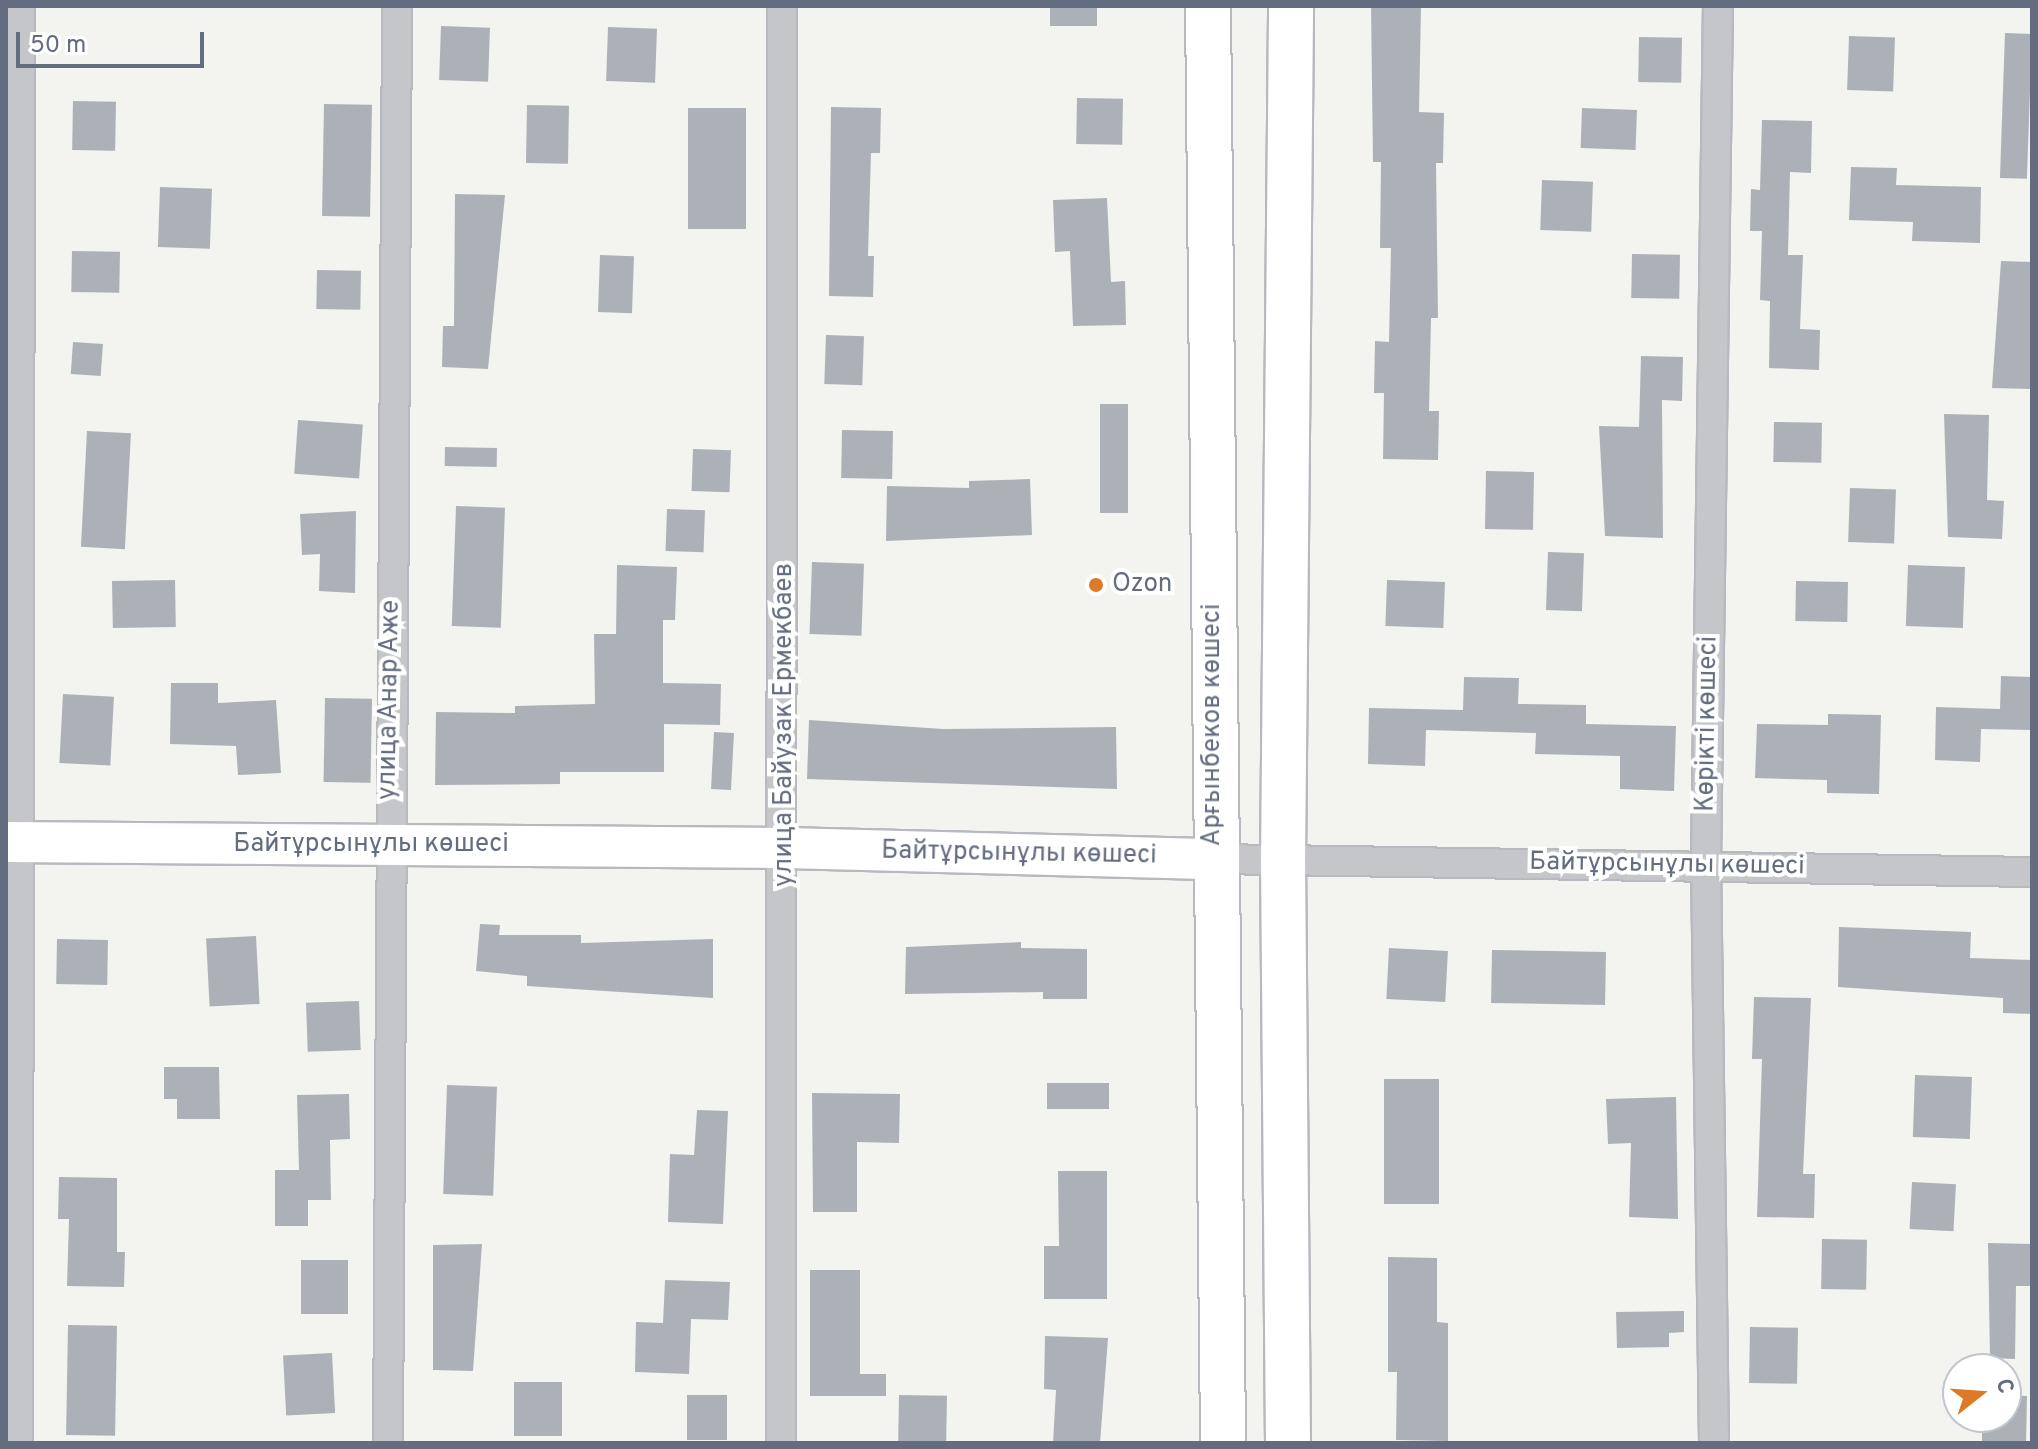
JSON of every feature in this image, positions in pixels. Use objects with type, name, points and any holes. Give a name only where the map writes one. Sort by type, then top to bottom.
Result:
[{"type":"main road","name":"Арғынбеков көшесі","points":[[1208,6],[1214,859],[1223,1443]]},
{"type":"main road","points":[[1288,1443],[1283,862],[1291,6]]},
{"type":"main road","name":"Байтұрсынұлы көшесі","points":[[13,842],[786,848],[1214,859]]},
{"type":"street","points":[[18,1443],[13,842],[20,6]]},
{"type":"street","name":"улица Анар Аже","points":[[388,1443],[388,845],[397,6]]},
{"type":"street","name":"улица Байузак Ермекбаев","points":[[781,1443],[786,848],[782,6]]},
{"type":"street","name":"Көрікті көшесі","points":[[1714,1443],[1706,863],[1718,6]]},
{"type":"street","name":"Байтұрсынұлы көшесі","points":[[1214,859],[1283,862],[1706,863],[2032,872]]},
{"type":"building","points":[[1050,6],[1097,6],[1097,26],[1050,26]]},
{"type":"building","points":[[1371,6],[1421,6],[1419,112],[1444,113],[1443,163],[1436,163],[1438,318],[1431,318],[1429,411],[1439,411],[1438,460],[1383,459],[1384,393],[1374,393],[1375,341],[1389,342],[1391,248],[1380,248],[1381,162],[1373,162]]},
{"type":"building","points":[[441,26],[490,28],[488,82],[439,80]]},
{"type":"building","points":[[608,27],[657,29],[655,83],[606,81]]},
{"type":"building","points":[[2005,33],[2032,34],[2027,179],[2000,178]]},
{"type":"building","points":[[1849,36],[1895,38],[1893,92],[1847,90]]},
{"type":"building","points":[[1639,37],[1682,38],[1681,83],[1638,82]]},
{"type":"building","points":[[1077,98],[1123,99],[1122,145],[1076,144]]},
{"type":"building","points":[[73,101],[116,102],[115,151],[72,150]]},
{"type":"building","points":[[324,104],[372,105],[370,217],[322,216]]},
{"type":"building","points":[[527,105],[569,106],[568,164],[526,163]]},
{"type":"building","points":[[831,107],[881,108],[880,153],[871,153],[868,256],[874,256],[873,297],[829,296]]},
{"type":"building","points":[[688,108],[746,108],[746,229],[688,229]]},
{"type":"building","points":[[1582,108],[1637,110],[1636,150],[1581,148]]},
{"type":"building","points":[[1762,120],[1812,121],[1811,173],[1790,172],[1788,255],[1803,255],[1800,329],[1820,330],[1819,370],[1769,368],[1770,301],[1760,300],[1762,231],[1750,231],[1751,189],[1760,190]]},
{"type":"building","points":[[1851,167],[1897,168],[1896,185],[1981,187],[1980,243],[1912,241],[1913,222],[1849,220]]},
{"type":"building","points":[[1542,180],[1593,182],[1591,232],[1540,230]]},
{"type":"building","points":[[160,187],[212,189],[210,249],[158,247]]},
{"type":"building","points":[[455,194],[505,195],[488,369],[442,367],[443,326],[454,326]]},
{"type":"building","points":[[1107,198],[1111,282],[1125,281],[1126,325],[1073,326],[1070,251],[1055,252],[1053,200]]},
{"type":"building","points":[[72,251],[120,252],[119,293],[71,292]]},
{"type":"building","points":[[1632,254],[1680,255],[1679,299],[1631,298]]},
{"type":"building","points":[[600,255],[634,256],[632,313],[598,312]]},
{"type":"building","points":[[2001,261],[2032,262],[2032,389],[1992,388]]},
{"type":"building","points":[[317,270],[361,271],[360,310],[316,309]]},
{"type":"building","points":[[826,335],[864,336],[862,385],[824,384]]},
{"type":"building","points":[[73,342],[103,344],[101,376],[71,374]]},
{"type":"building","points":[[1641,356],[1683,357],[1682,401],[1662,400],[1663,538],[1605,536],[1599,426],[1639,427]]},
{"type":"building","points":[[1100,404],[1128,404],[1128,513],[1100,513]]},
{"type":"building","points":[[1944,414],[1989,415],[1987,500],[2004,501],[2002,539],[1948,537]]},
{"type":"building","points":[[298,420],[363,425],[359,478],[294,474]]},
{"type":"building","points":[[1774,422],[1822,423],[1821,463],[1773,462]]},
{"type":"building","points":[[842,430],[893,431],[892,479],[841,478]]},
{"type":"building","points":[[87,431],[131,433],[125,549],[81,547]]},
{"type":"building","points":[[445,447],[497,448],[497,467],[445,466]]},
{"type":"building","points":[[693,449],[731,450],[730,492],[692,491]]},
{"type":"building","points":[[1486,471],[1534,472],[1533,530],[1485,529]]},
{"type":"building","points":[[1030,479],[1032,535],[886,541],[887,486],[969,488],[969,481]]},
{"type":"building","points":[[1850,488],[1896,490],[1894,544],[1848,542]]},
{"type":"building","points":[[456,506],[505,508],[501,628],[452,626]]},
{"type":"building","points":[[667,509],[705,510],[704,552],[666,551]]},
{"type":"building","points":[[356,511],[355,593],[319,591],[320,554],[302,555],[300,514]]},
{"type":"building","points":[[1548,552],[1584,553],[1582,611],[1546,610]]},
{"type":"building","points":[[812,562],[864,564],[861,636],[809,634]]},
{"type":"building","points":[[617,565],[677,567],[675,620],[663,620],[663,683],[721,684],[720,725],[664,724],[664,772],[560,772],[560,784],[435,785],[436,712],[515,713],[515,706],[595,704],[594,634],[616,634]]},
{"type":"building","points":[[1908,565],[1965,567],[1963,628],[1906,626]]},
{"type":"building","points":[[175,580],[176,627],[113,628],[112,581]]},
{"type":"building","points":[[1387,580],[1445,582],[1443,628],[1385,626]]},
{"type":"building","points":[[1796,581],[1848,582],[1847,622],[1795,621]]},
{"type":"building","points":[[2001,676],[2032,677],[2032,730],[1981,729],[1980,762],[1935,760],[1936,707],[2000,709]]},
{"type":"building","points":[[1464,677],[1519,678],[1518,704],[1586,705],[1586,724],[1676,726],[1674,791],[1620,789],[1620,756],[1535,754],[1536,733],[1426,730],[1425,766],[1368,764],[1369,708],[1463,710]]},
{"type":"building","points":[[171,683],[218,683],[218,703],[276,700],[281,773],[238,775],[236,746],[170,744]]},
{"type":"building","points":[[63,694],[114,697],[110,766],[59,763]]},
{"type":"building","points":[[325,698],[372,699],[371,783],[324,782]]},
{"type":"building","points":[[1828,714],[1881,715],[1879,794],[1827,793],[1827,780],[1755,778],[1757,724],[1828,725]]},
{"type":"building","points":[[809,720],[943,729],[1116,727],[1117,789],[807,779]]},
{"type":"building","points":[[714,732],[734,733],[731,790],[711,789]]},
{"type":"building","points":[[480,924],[500,925],[499,935],[581,935],[581,943],[713,939],[713,998],[527,986],[527,976],[476,971]]},
{"type":"building","points":[[1839,927],[1971,932],[1970,958],[2032,960],[2032,1014],[2003,1013],[2003,998],[1838,987]]},
{"type":"building","points":[[256,936],[260,1004],[210,1007],[206,939]]},
{"type":"building","points":[[57,939],[108,940],[107,985],[56,984]]},
{"type":"building","points":[[1021,942],[1021,948],[1087,949],[1087,999],[1043,999],[1043,992],[905,994],[906,947]]},
{"type":"building","points":[[1389,948],[1448,951],[1445,1002],[1386,999]]},
{"type":"building","points":[[1492,950],[1606,952],[1605,1005],[1491,1003]]},
{"type":"building","points":[[1754,997],[1811,998],[1803,1174],[1815,1174],[1814,1218],[1757,1217],[1762,1059],[1752,1059]]},
{"type":"building","points":[[359,1001],[361,1050],[308,1052],[306,1003]]},
{"type":"building","points":[[164,1067],[219,1067],[220,1119],[177,1119],[177,1099],[164,1099]]},
{"type":"building","points":[[1915,1075],[1972,1077],[1970,1139],[1913,1137]]},
{"type":"building","points":[[1384,1079],[1439,1079],[1439,1204],[1384,1204]]},
{"type":"building","points":[[1047,1083],[1109,1083],[1109,1109],[1047,1109]]},
{"type":"building","points":[[447,1085],[497,1087],[493,1196],[443,1194]]},
{"type":"building","points":[[812,1093],[900,1094],[899,1143],[857,1142],[857,1212],[813,1212]]},
{"type":"building","points":[[349,1094],[350,1139],[330,1140],[331,1200],[308,1200],[308,1226],[275,1226],[275,1170],[299,1170],[297,1095]]},
{"type":"building","points":[[1676,1097],[1678,1219],[1629,1217],[1631,1143],[1608,1144],[1606,1099]]},
{"type":"building","points":[[697,1110],[728,1111],[723,1224],[668,1222],[670,1154],[694,1155]]},
{"type":"building","points":[[1058,1171],[1107,1171],[1107,1299],[1044,1299],[1044,1246],[1059,1246]]},
{"type":"building","points":[[59,1177],[117,1178],[117,1252],[125,1252],[124,1287],[67,1286],[69,1219],[58,1219]]},
{"type":"building","points":[[1912,1182],[1956,1184],[1953,1231],[1910,1229]]},
{"type":"building","points":[[1822,1239],[1867,1240],[1866,1290],[1821,1289]]},
{"type":"building","points":[[1988,1243],[2032,1244],[2032,1286],[2016,1286],[2015,1353],[1990,1353]]},
{"type":"building","points":[[482,1244],[473,1371],[433,1370],[433,1245]]},
{"type":"building","points":[[1388,1257],[1437,1258],[1437,1322],[1448,1323],[1448,1441],[1396,1440],[1397,1372],[1388,1372]]},
{"type":"building","points":[[301,1260],[348,1260],[348,1314],[301,1314]]},
{"type":"building","points":[[810,1270],[860,1270],[860,1374],[886,1374],[886,1396],[810,1396]]},
{"type":"building","points":[[665,1280],[730,1282],[728,1320],[691,1319],[689,1374],[635,1372],[636,1322],[663,1323]]},
{"type":"building","points":[[1684,1311],[1684,1332],[1669,1333],[1669,1347],[1617,1348],[1616,1312]]},
{"type":"building","points":[[68,1325],[117,1326],[115,1436],[66,1435]]},
{"type":"building","points":[[1750,1327],[1798,1328],[1797,1384],[1749,1383]]},
{"type":"building","points":[[1045,1336],[1108,1338],[1100,1443],[1053,1443],[1056,1390],[1044,1389]]},
{"type":"building","points":[[332,1353],[335,1413],[286,1415],[283,1356]]},
{"type":"building","points":[[514,1382],[562,1382],[562,1436],[514,1436]]},
{"type":"building","points":[[687,1395],[727,1395],[727,1440],[687,1440]]},
{"type":"building","points":[[899,1395],[947,1396],[946,1443],[898,1443]]},
{"type":"building","points":[[2022,1396],[2027,1396],[2026,1443],[1982,1443],[1982,1433],[2022,1433]]},
{"type":"place","name":"Ozon","points":[[1096,585]]}]
